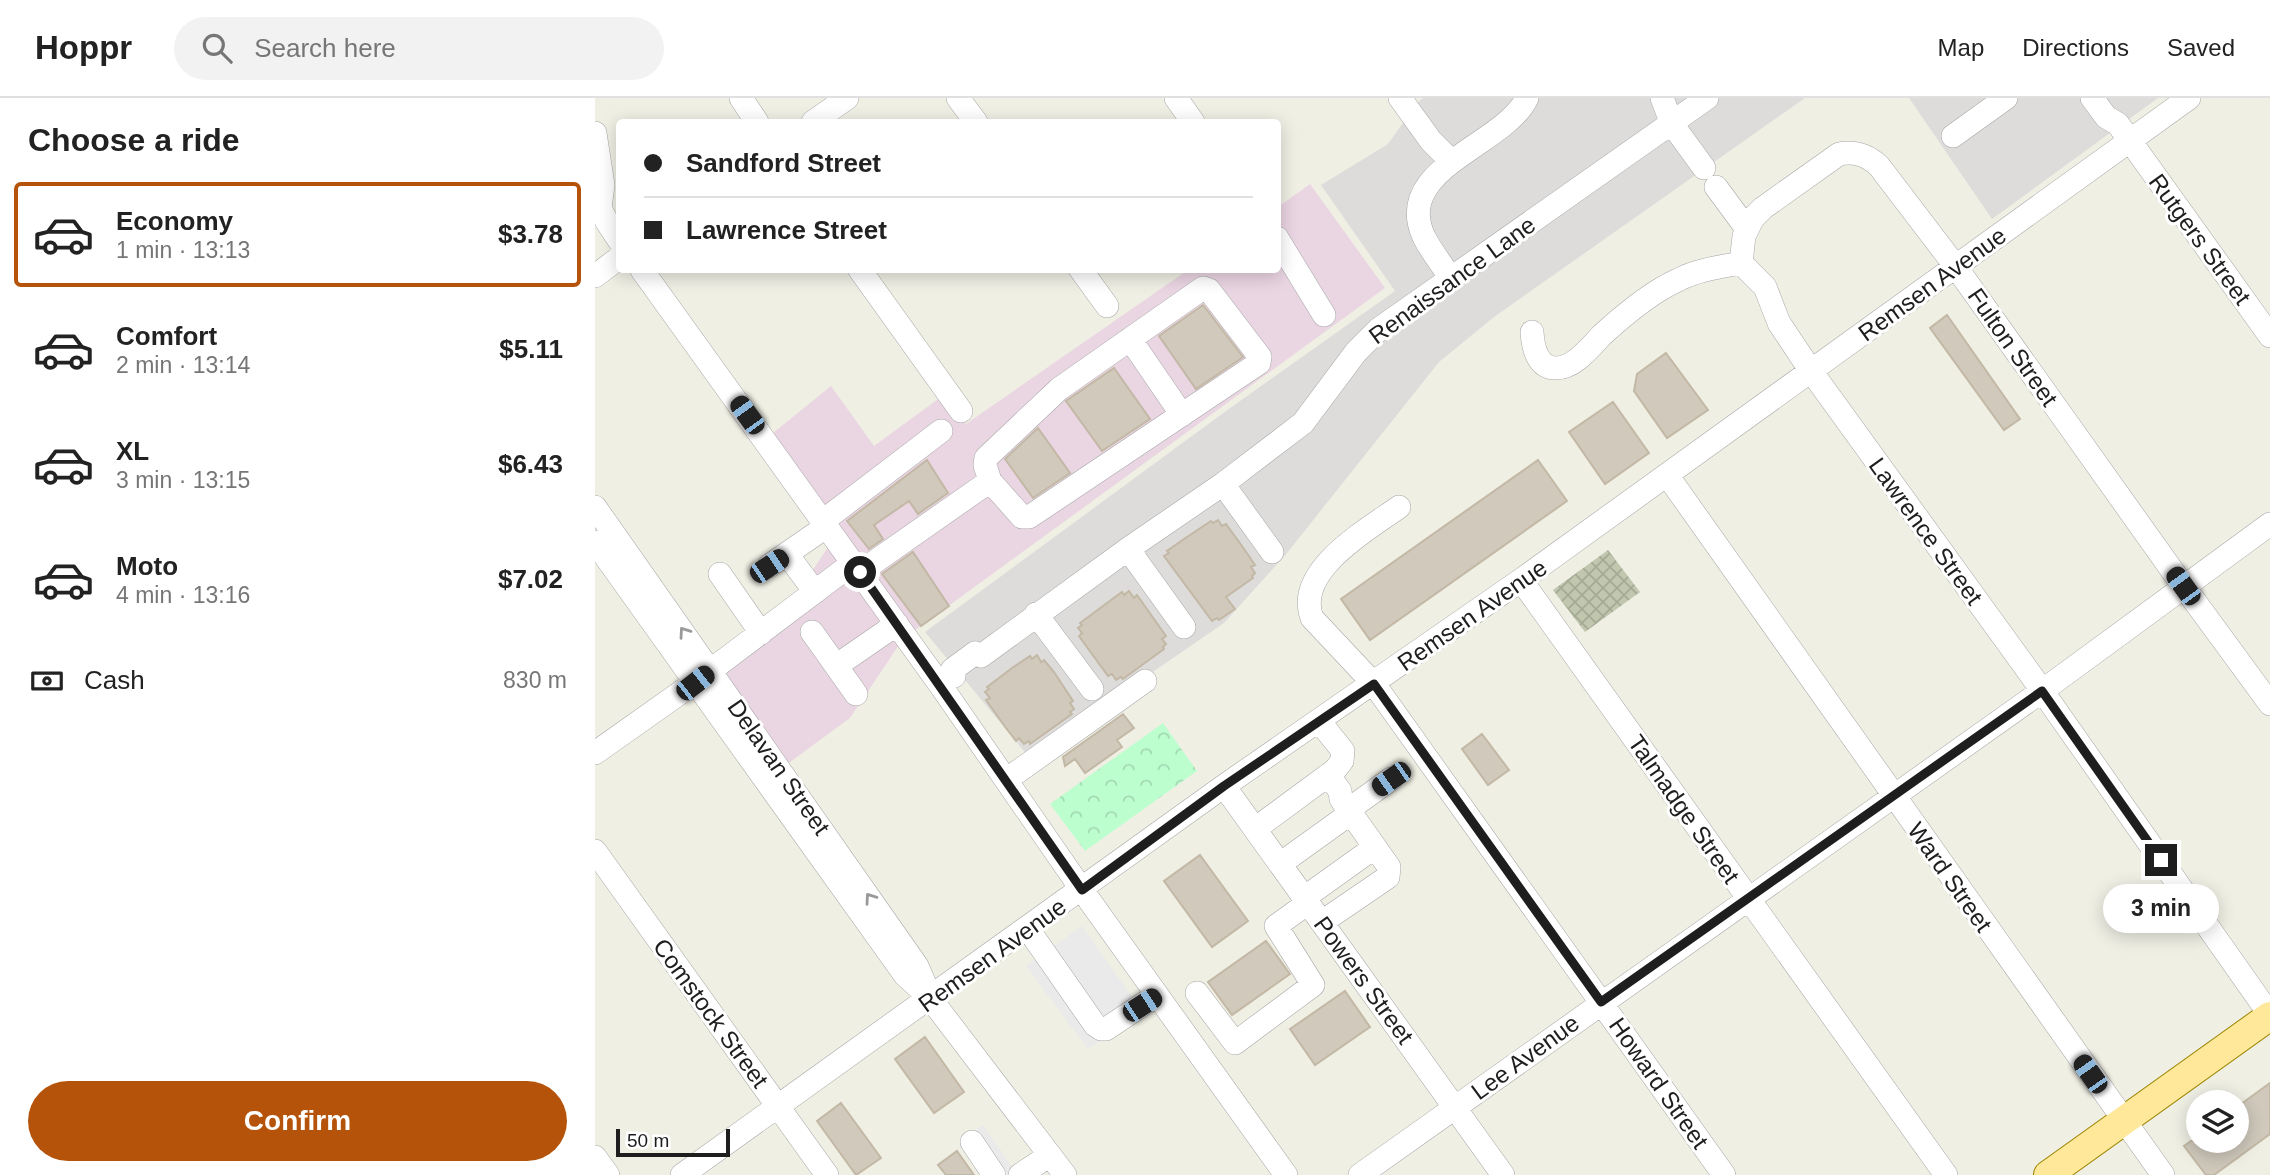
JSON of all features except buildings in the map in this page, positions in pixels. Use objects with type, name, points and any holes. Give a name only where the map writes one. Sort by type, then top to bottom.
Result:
[{"type":"main road","points":[[2048,1175],[2270,1016]]},
{"type":"street","points":[[741,98],[755,119]]},
{"type":"street","points":[[817,119],[847,98]]},
{"type":"street","points":[[958,98],[974,119]]},
{"type":"street","points":[[1176,98],[1191,119]]},
{"type":"street","points":[[1400,98],[1431,141],[1451,161]]},
{"type":"street","points":[[1451,278],[1424,237],[1419,218],[1421,200],[1434,175],[1506,124],[1527,98]]},
{"type":"street","points":[[1532,332],[1534,349],[1539,360],[1546,366],[1565,367],[1620,319],[1669,285],[1689,275],[1741,263],[1747,229],[1672,124],[1662,98]]},
{"type":"street","name":"Renaissance Lane","points":[[948,681],[960,679],[982,664],[981,656],[1223,484],[1303,423],[1356,352],[1379,329],[1707,98]]},
{"type":"street","points":[[1953,136],[2006,98]]},
{"type":"street","points":[[2092,98],[2106,117],[2123,133]]},
{"type":"street","points":[[2106,98],[2114,108],[2123,133]]},
{"type":"street","name":"Remsen Avenue","points":[[682,1175],[1224,786],[1521,580],[1956,267],[2123,133],[2189,98]]},
{"type":"street","points":[[595,133],[603,185],[598,205],[616,236]]},
{"type":"street","name":"Rutgers Street","points":[[2123,133],[2270,336]]},
{"type":"street","name":"Fulton Street","points":[[1747,229],[1763,208],[1839,155],[1854,153],[1871,159],[1879,166],[1956,267],[2270,704]]},
{"type":"street","points":[[1281,245],[1324,315]]},
{"type":"street","points":[[595,276],[616,260]]},
{"type":"street","name":"Lawrence Street","points":[[1741,263],[1765,287],[1779,323],[1811,371],[2042,691],[2270,1016]]},
{"type":"street","points":[[644,273],[897,624],[948,681],[1006,780],[1286,1175]]},
{"type":"street","points":[[862,273],[961,411]]},
{"type":"street","points":[[1083,273],[1107,306]]},
{"type":"street","points":[[1203,288],[1209,290],[1260,357],[1259,363],[1182,415],[1029,517],[1022,517],[991,481],[985,465],[986,458],[1059,389],[1130,339],[1203,288]]},
{"type":"street","points":[[1130,339],[1182,415]]},
{"type":"street","points":[[815,592],[778,560],[941,431]]},
{"type":"street","name":"Ward Street","points":[[1667,475],[2163,1175]]},
{"type":"street","points":[[595,753],[703,677],[815,592],[991,481]]},
{"type":"street","points":[[1223,484],[1272,552]]},
{"type":"street","name":"Howard Street","points":[[1399,507],[1332,558],[1310,589],[1308,608],[1312,618],[1374,684],[1724,1175]]},
{"type":"street","name":"Delavan Street","points":[[598,516],[703,677],[905,975],[930,999],[1065,1175]]},
{"type":"street","name":"Lee Avenue","points":[[1360,1175],[2042,691],[2270,524]]},
{"type":"street","name":"Delavan Street","points":[[595,542],[703,677]]},
{"type":"street","points":[[1128,549],[1184,627]]},
{"type":"street","points":[[720,574],[761,633]]},
{"type":"street","name":"Talmadge Street","points":[[1521,580],[1946,1175]]},
{"type":"street","points":[[1037,614],[1091,689]]},
{"type":"street","points":[[836,666],[897,624]]},
{"type":"street","points":[[812,632],[856,694]]},
{"type":"street","points":[[1006,780],[1145,681]]},
{"type":"street","points":[[1255,829],[1328,775],[1342,761],[1343,751],[1319,721]]},
{"type":"street","points":[[1208,1067],[1235,1043],[1313,985],[1276,926],[1388,877],[1389,867],[1341,799],[1340,791],[1328,775]]},
{"type":"street","points":[[1280,864],[1391,779]]},
{"type":"street","name":"Powers Street","points":[[1224,786],[1503,1175]]},
{"type":"street","points":[[1312,908],[1375,847]]},
{"type":"street","name":"Comstock Street","points":[[595,851],[827,1175]]},
{"type":"street","points":[[1028,929],[1101,1030],[1157,995]]},
{"type":"street","points":[[1197,993],[1235,1043]]},
{"type":"street","points":[[972,1142],[994,1175]]},
{"type":"street","points":[[1020,1175],[1050,1155]]},
{"type":"street","points":[[595,1157],[608,1175]]},
{"type":"shaded area","points":[[1423,98],[1805,98],[1494,317],[1439,362],[1287,553],[1224,623],[1029,757],[925,632],[1226,411],[1395,291],[1321,185],[1388,144]]},
{"type":"shaded area","points":[[1909,98],[2158,98],[1992,219]]},
{"type":"shaded area","points":[[1310,184],[1385,288],[903,639],[850,718],[771,776],[700,678],[778,623],[832,541],[762,442],[831,386],[874,446],[945,394],[966,424],[1184,273],[1281,273],[1281,205]]},
{"type":"shaded area","points":[[1608,550],[1640,592],[1585,632],[1553,590]]},
{"type":"shaded area","points":[[1082,926],[1143,1012],[1088,1049],[1026,966]]},
{"type":"shaded area","points":[[983,1125],[1018,1175],[980,1175],[958,1143]]},
{"type":"green space","points":[[1163,723],[1197,771],[1085,851],[1050,804]]},
{"type":"route","points":[[860,572],[1082,890],[1224,786],[1374,684],[1601,1002],[2042,691],[2161,860]]}]
